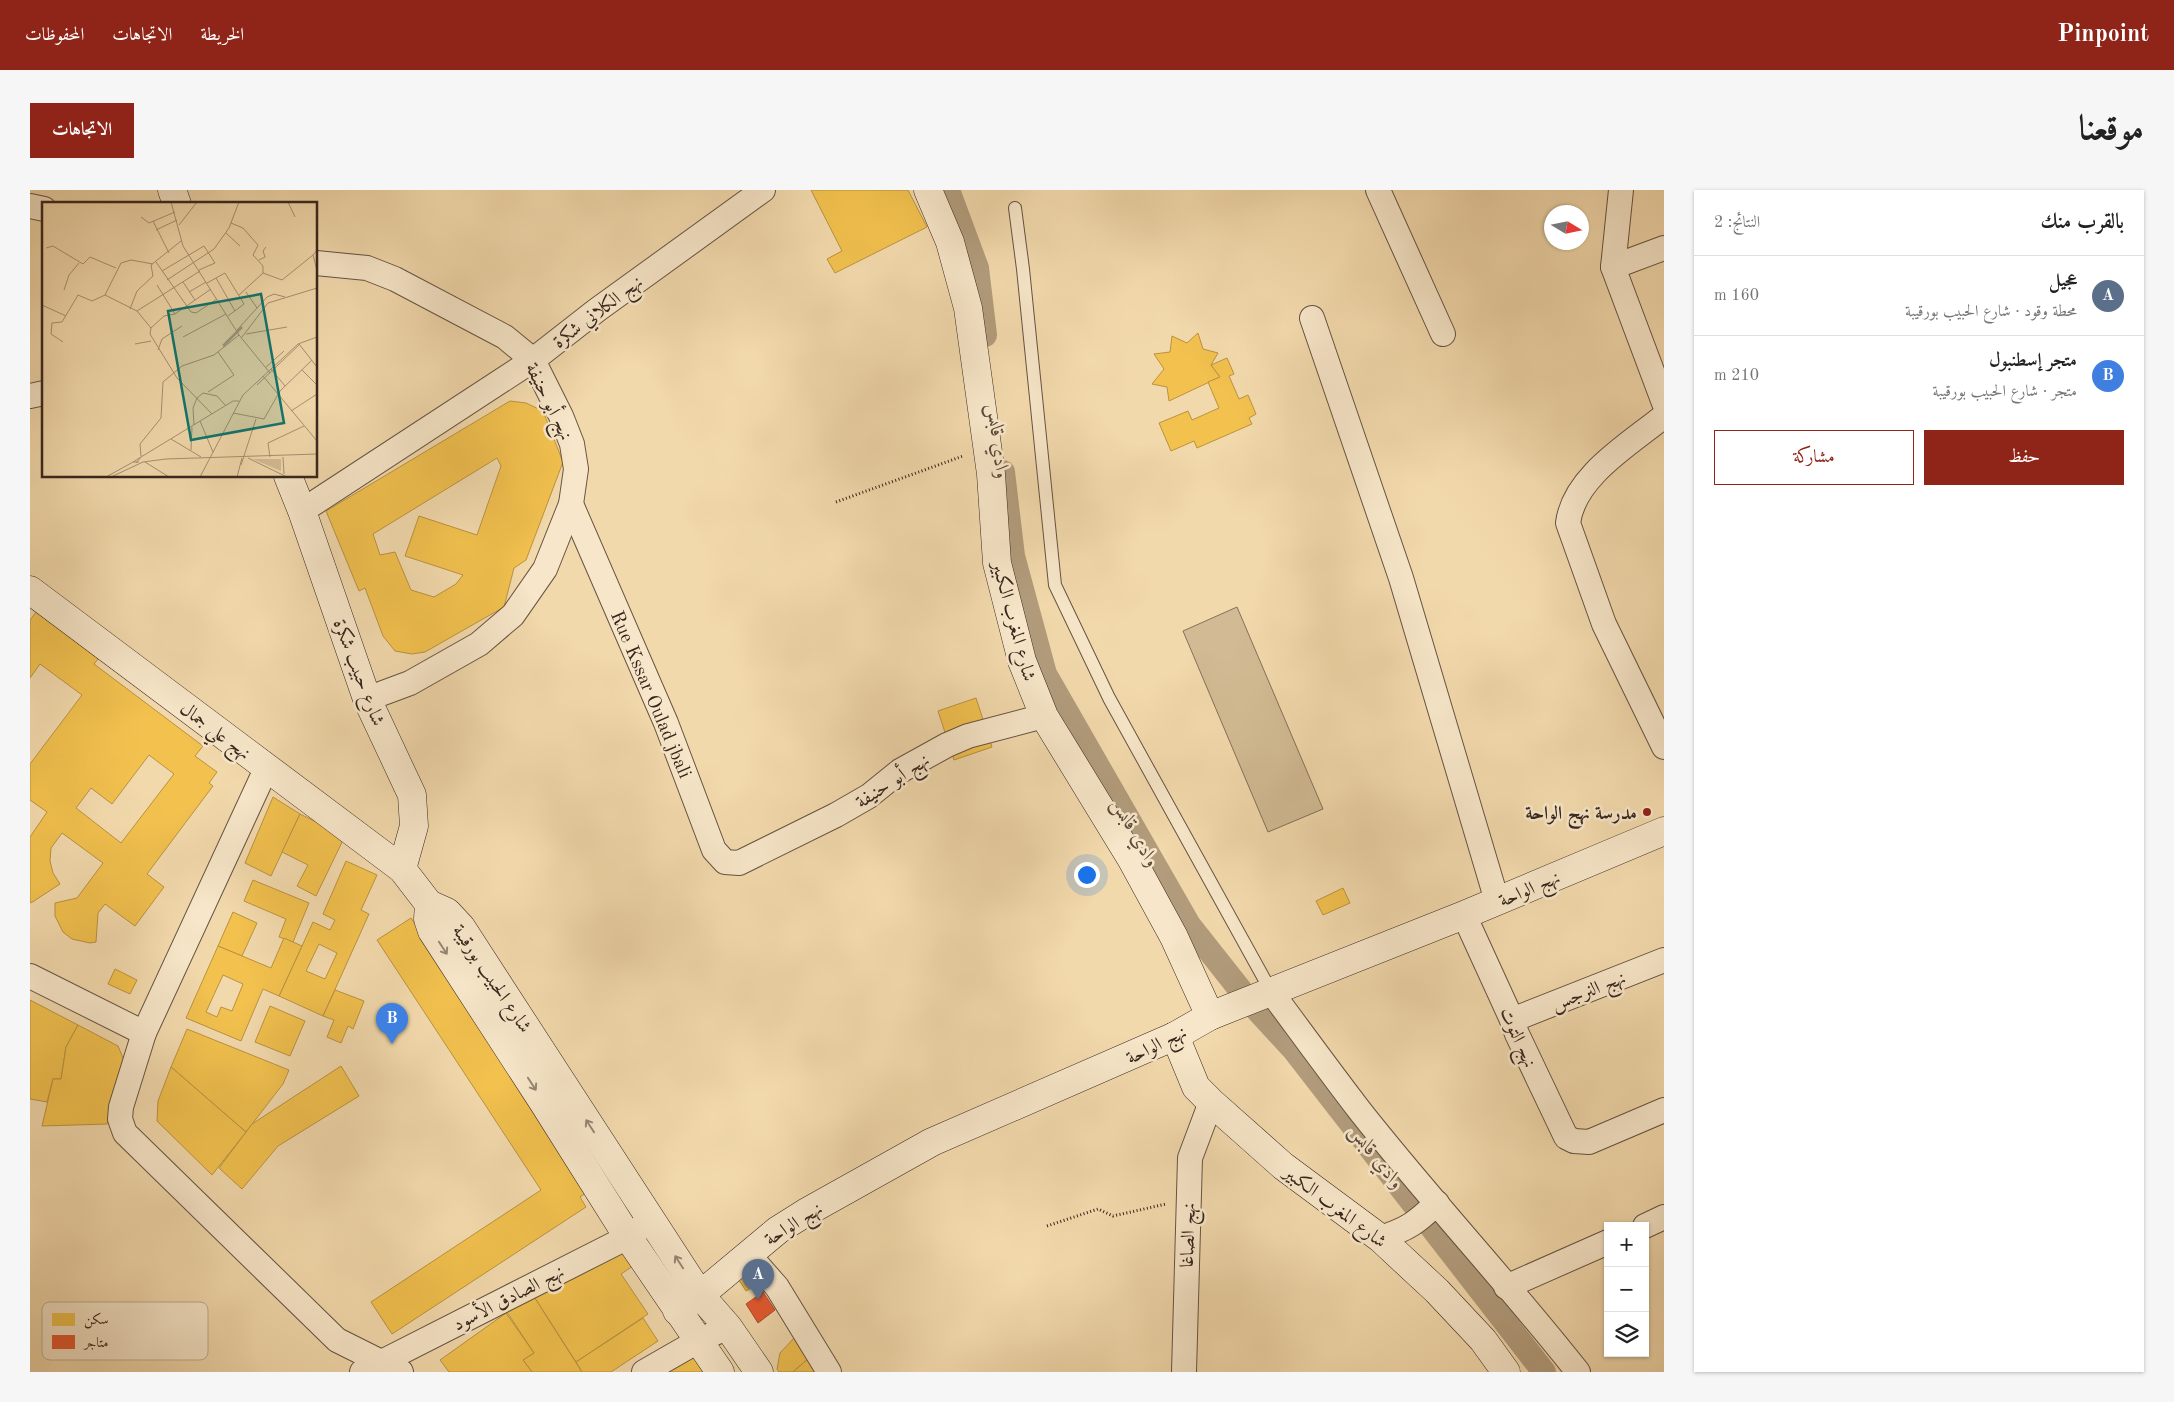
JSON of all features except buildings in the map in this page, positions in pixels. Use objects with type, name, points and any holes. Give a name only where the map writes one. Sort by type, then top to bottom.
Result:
[{"type":"street","points":[[172,190],[176,202]]},
{"type":"street","name":"نهج الكلاني شكرة","points":[[302,511],[533,360],[597,310],[763,190]]},
{"type":"street","name":"شارع المغرب الكبير","points":[[928,190],[950,242],[968,308],[987,448],[998,563],[1022,661],[1044,716],[1132,860],[1174,937],[1210,1016]]},
{"type":"street","points":[[1378,190],[1443,334]]},
{"type":"street","points":[[1621,190],[1613,267],[1664,403]]},
{"type":"street","points":[[1613,267],[1664,248]]},
{"type":"street","name":"نهج أبو حنيفة","points":[[318,262],[367,268],[395,279],[506,337],[533,360],[561,416],[572,444],[576,469],[571,504],[545,569],[513,615],[470,649],[410,684],[368,699]]},
{"type":"street","points":[[1312,318],[1401,578],[1497,901]]},
{"type":"street","points":[[1664,416],[1596,472],[1579,491],[1570,509],[1568,523],[1604,624],[1664,747]]},
{"type":"street","name":"شارع حبيب شكرة","points":[[289,478],[368,699],[412,796],[414,826],[402,869]]},
{"type":"street","name":"Rue Kssar Oulad jbali","points":[[571,504],[666,723],[714,850],[725,862],[732,864],[746,859]]},
{"type":"street","name":"نهج علي جمال","points":[[30,590],[266,769],[402,869],[429,904]]},
{"type":"street","name":"نهج أبو حنيفة","points":[[746,859],[836,815],[869,796],[905,767],[947,745],[968,736],[1044,716]]},
{"type":"street","points":[[266,769],[144,1032],[121,1107],[120,1120],[124,1133],[338,1340],[381,1368]]},
{"type":"street","name":"نهج الواحة","points":[[677,1311],[700,1295],[778,1230],[932,1142],[1175,1036],[1210,1016],[1272,993],[1464,915],[1664,830]]},
{"type":"street","name":"شارع الحبيب بورقيبة","points":[[720,1372],[628,1237],[432,931],[428,919],[429,904],[447,912],[460,927],[700,1295],[728,1327],[759,1372]]},
{"type":"street","name":"نهج التوت","points":[[1464,915],[1517,1034],[1566,1137],[1574,1141],[1589,1142],[1664,1110]]},
{"type":"street","name":"نهج النرجس","points":[[1512,1020],[1664,960]]},
{"type":"street","points":[[30,976],[144,1032]]},
{"type":"street","points":[[1272,993],[1360,1111],[1506,1287],[1537,1320],[1578,1372]]},
{"type":"street","name":"شارع المغرب الكبير","points":[[1175,1036],[1196,1087],[1283,1166],[1380,1238],[1437,1291],[1483,1340],[1506,1372]]},
{"type":"street","name":"نهج الصاغا","points":[[1184,1372],[1190,1158],[1211,1102]]},
{"type":"street","points":[[1380,1238],[1405,1230],[1418,1221],[1437,1203]]},
{"type":"street","points":[[1649,1224],[1664,1217]]},
{"type":"street","name":"نهج الصادق الأسود","points":[[381,1368],[628,1237],[651,1220]]},
{"type":"street","points":[[1506,1287],[1604,1244]]},
{"type":"street","points":[[748,1254],[777,1287],[829,1372]]},
{"type":"street","points":[[644,1372],[698,1341],[728,1327]]},
{"type":"lane","points":[[1015,208],[1056,585],[1109,698],[1272,993]]},
{"type":"path","points":[[836,502],[987,448]]},
{"type":"path","points":[[1047,1226],[1098,1209],[1113,1216],[1189,1200]]},
{"type":"shaded area","points":[[1237,607],[1323,809],[1268,832],[1183,631]]},
{"type":"waterway","name":"وادي قابس","points":[[948,190],[977,268],[985,335]]},
{"type":"waterway","name":"وادي قابس","points":[[1003,472],[1013,556],[1045,674],[1189,925],[1249,1001],[1294,1050],[1544,1372]]},
{"type":"place","name":"مدرسة نهج الواحة","points":[[1647,812]]},
{"type":"place","name":"متجر إسطنبول","points":[[392,1044]]},
{"type":"place","name":"عجيل","points":[[758,1300]]}]
